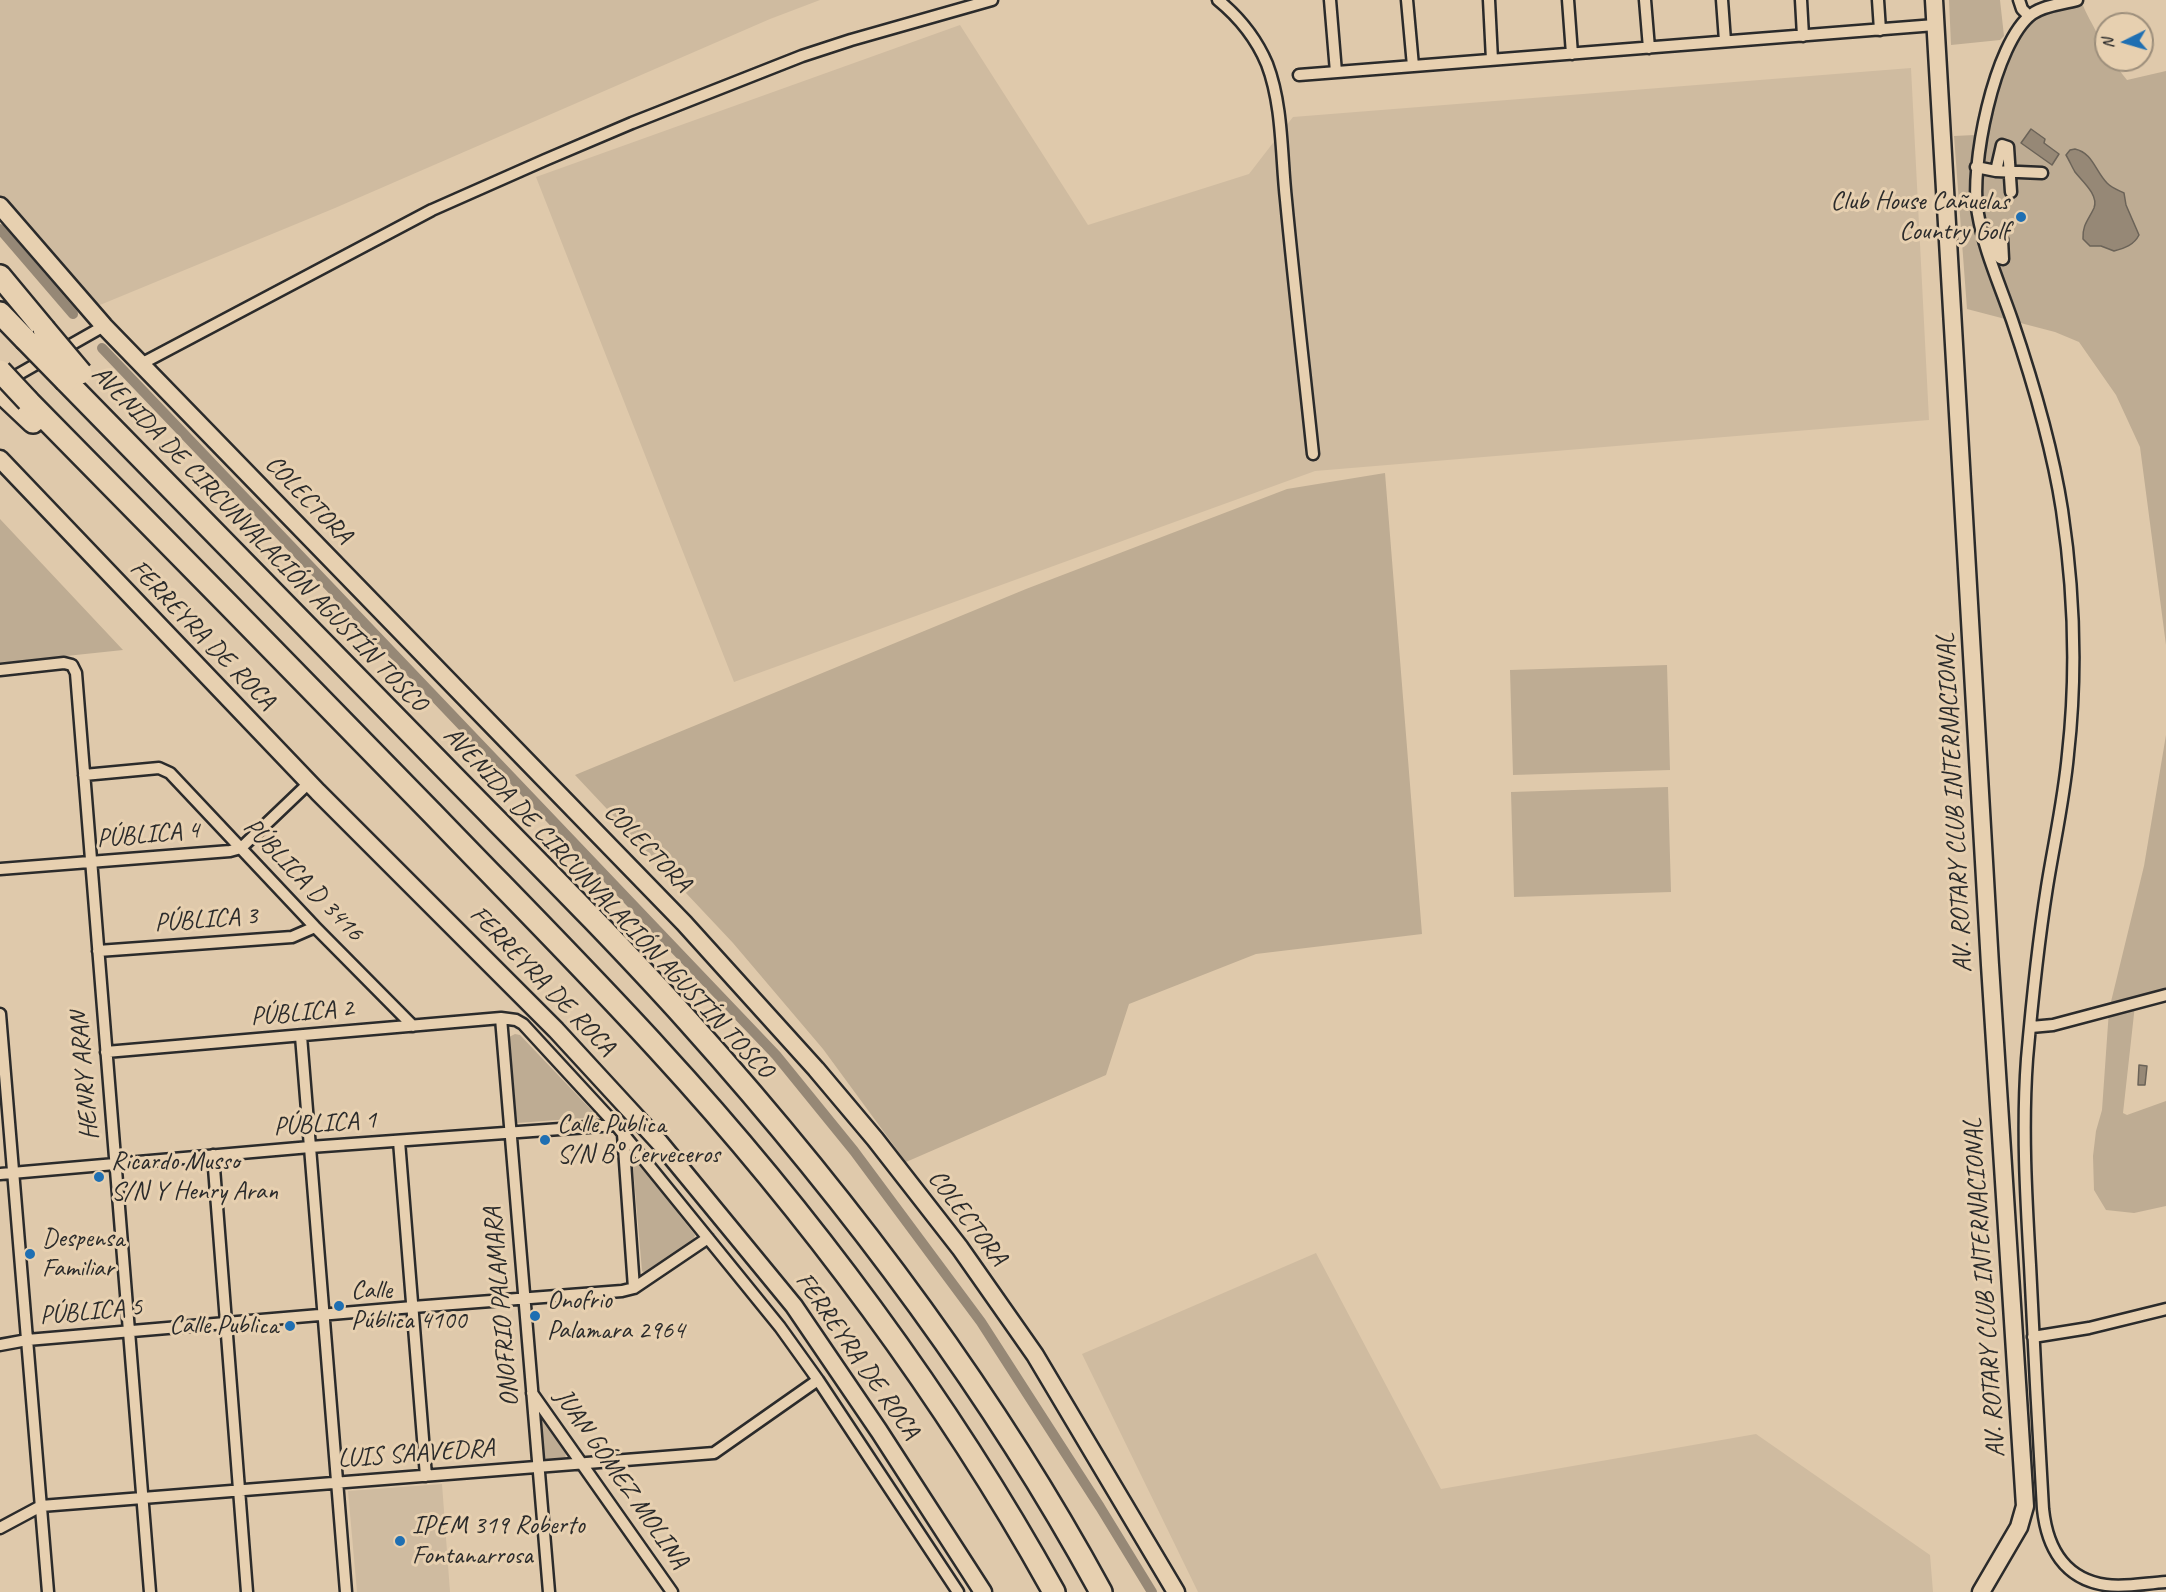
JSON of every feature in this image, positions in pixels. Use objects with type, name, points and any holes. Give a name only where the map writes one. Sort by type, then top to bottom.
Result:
[{"type":"highway","points":[[0,276],[44,329],[74,377]]},
{"type":"highway","name":"AVENIDA DE CIRCUNVALACIÓN AGUSTÍN TOSCO","points":[[0,313],[25,339],[105,402],[159,476],[686,1018],[782,1130],[876,1248],[954,1357],[1023,1462],[1101,1592]]},
{"type":"highway","points":[[0,371],[23,404],[237,614],[620,1008],[698,1093],[840,1269],[898,1347],[981,1471],[1054,1592]]},
{"type":"highway","points":[[0,391],[23,404]]},
{"type":"street","points":[[141,364],[432,210],[545,160],[802,56],[992,0]]},
{"type":"street","points":[[1218,0],[1234,13],[1248,30],[1258,46],[1273,81],[1313,454]]},
{"type":"street","points":[[1330,0],[1336,72]]},
{"type":"street","points":[[1407,0],[1413,66]]},
{"type":"street","points":[[1489,0],[1492,60]]},
{"type":"street","points":[[1568,0],[1572,54]]},
{"type":"street","points":[[1645,0],[1649,48]]},
{"type":"street","points":[[1722,0],[1725,41]]},
{"type":"street","points":[[1801,0],[1803,36]]},
{"type":"street","points":[[1878,0],[1880,30]]},
{"type":"street","name":"AV. ROTARY CLUB INTERNACIONAL","points":[[1934,0],[1990,965],[2025,1506],[2019,1527],[1981,1592]]},
{"type":"street","points":[[2019,0],[2022,9],[2030,16]]},
{"type":"street","points":[[2077,0],[2039,5],[2014,36],[1999,69],[1983,125],[1976,167],[1978,215],[1989,240],[2049,443],[2062,514],[2069,574],[2073,677],[2069,746],[2042,922],[2026,1080],[2025,1158],[2033,1337],[2043,1509],[2045,1525],[2054,1550],[2066,1566],[2092,1582],[2107,1585],[2166,1582]]},
{"type":"street","points":[[1299,75],[1935,25]]},
{"type":"street","points":[[1996,171],[2002,145],[2008,147],[2011,192]]},
{"type":"street","points":[[1976,167],[1996,171],[2042,173]]},
{"type":"street","name":"COLECTORA","points":[[0,206],[104,326],[684,923],[816,1069],[875,1139],[960,1248],[1035,1355],[1176,1592]]},
{"type":"street","points":[[0,385],[104,326]]},
{"type":"street","name":"FERREYRA DE ROCA","points":[[0,459],[309,783],[556,1030],[660,1143],[794,1306],[902,1466],[983,1592]]},
{"type":"street","name":"HENRY ARAN","points":[[0,670],[64,663],[72,665],[76,673],[150,1592]]},
{"type":"street","name":"PÚBLICA D 3416","points":[[84,775],[159,768],[170,773],[315,927],[413,1026]]},
{"type":"street","points":[[242,848],[309,783]]},
{"type":"street","name":"PÚBLICA 4","points":[[0,869],[230,851],[242,848]]},
{"type":"street","name":"PÚBLICA 3","points":[[98,951],[292,937],[315,927]]},
{"type":"street","points":[[2031,1027],[2053,1025],[2166,995]]},
{"type":"street","points":[[0,1014],[2,1074],[14,1173],[48,1592]]},
{"type":"street","points":[[501,1018],[516,1020],[530,1031],[620,1129],[780,1327],[818,1380]]},
{"type":"street","name":"PÚBLICA 2","points":[[106,1052],[501,1018]]},
{"type":"street","name":"ONOFRIO PALAMARA","points":[[501,1018],[549,1592]]},
{"type":"street","points":[[301,1036],[346,1592]]},
{"type":"street","points":[[620,1129],[634,1288]]},
{"type":"street","name":"PÚBLICA 1","points":[[0,1174],[310,1147],[509,1133],[620,1129]]},
{"type":"street","points":[[399,1141],[426,1476]]},
{"type":"street","points":[[213,1155],[247,1592]]},
{"type":"street","name":"PÚBLICA 5","points":[[0,1345],[27,1340],[129,1331],[622,1292],[634,1288],[708,1238]]},
{"type":"street","points":[[2033,1337],[2089,1328],[2166,1309]]},
{"type":"street","name":"FERREYRA DE ROCA","points":[[818,1380],[958,1592]]},
{"type":"street","name":"LUIS SAAVEDRA","points":[[0,1528],[41,1506],[714,1453],[818,1380]]},
{"type":"street","name":"JUAN GÓMEZ MOLINA","points":[[532,1392],[672,1592]]},
{"type":"shaded area","points":[[0,0],[820,0],[770,19],[335,208],[95,307],[0,196]]},
{"type":"shaded area","points":[[1949,0],[2000,0],[2004,36],[2000,40],[1951,45]]},
{"type":"shaded area","points":[[2081,0],[2094,28],[2094,72],[2121,72],[2127,80],[2166,71],[2166,645],[2140,447],[2116,395],[2079,342],[2055,332],[1967,309],[1954,136],[1975,135],[1999,69],[2029,16]]},
{"type":"shaded area","points":[[960,25],[1088,225],[1249,174],[1293,117],[1911,68],[1929,420],[1315,471],[734,682],[536,177]]},
{"type":"shaded area","points":[[2031,129],[2045,139],[2044,143],[2059,154],[2052,165],[2021,143]]},
{"type":"shaded area","points":[[2075,149],[2090,158],[2109,185],[2124,193],[2126,205],[2139,235],[2129,246],[2114,251],[2101,246],[2090,246],[2083,239],[2085,226],[2095,203],[2092,193],[2075,172],[2066,155],[2070,150]]},
{"type":"shaded area","points":[[1385,473],[1422,934],[1256,954],[1129,1004],[1106,1075],[906,1162],[823,1049],[733,943],[575,775],[1026,589],[1287,489]]},
{"type":"shaded area","points":[[0,519],[123,650],[0,663]]},
{"type":"shaded area","points":[[1667,665],[1670,770],[1513,775],[1510,670]]},
{"type":"shaded area","points":[[2166,735],[2166,990],[2135,1005],[2123,1113],[2127,1115],[2166,1101],[2166,1206],[2134,1213],[2106,1210],[2094,1190],[2093,1156],[2096,1131],[2102,1110],[2109,1010],[2144,866]]},
{"type":"shaded area","points":[[1668,787],[1671,892],[1514,897],[1511,792]]},
{"type":"shaded area","points":[[515,1034],[520,1035],[598,1117],[517,1123],[509,1037]]},
{"type":"shaded area","points":[[2139,1065],[2147,1066],[2145,1085],[2138,1085]]},
{"type":"shaded area","points":[[632,1155],[695,1235],[694,1239],[650,1273],[642,1271]]},
{"type":"shaded area","points":[[1316,1253],[1441,1489],[1756,1434],[1930,1555],[1933,1592],[1198,1592],[1082,1354]]},
{"type":"shaded area","points":[[540,1420],[545,1421],[566,1453],[565,1460],[544,1461]]},
{"type":"shaded area","name":"IPEM 319 Roberto Fontanarrosa","points":[[442,1484],[450,1592],[357,1592],[348,1491]]},
{"type":"waterway","points":[[0,229],[73,314]]},
{"type":"waterway","points":[[102,348],[776,1055],[854,1151],[981,1322],[1152,1592]]},
{"type":"place","name":"Club House Cañuelas Country Golf","points":[[2021,217]]},
{"type":"place","name":"Calle Publica S/N B° Cerveceros","points":[[545,1140]]},
{"type":"place","name":"Ricardo Musso S/N Y Henry Aran","points":[[99,1177]]},
{"type":"place","name":"Despensa Familiar","points":[[30,1254]]},
{"type":"place","name":"Calle Pública 4100","points":[[339,1306]]},
{"type":"place","name":"Onofrio Palamara 2964","points":[[535,1316]]},
{"type":"place","name":"Calle Publica","points":[[290,1326]]},
{"type":"place","name":"IPEM 319 Roberto Fontanarrosa","points":[[400,1541]]}]
